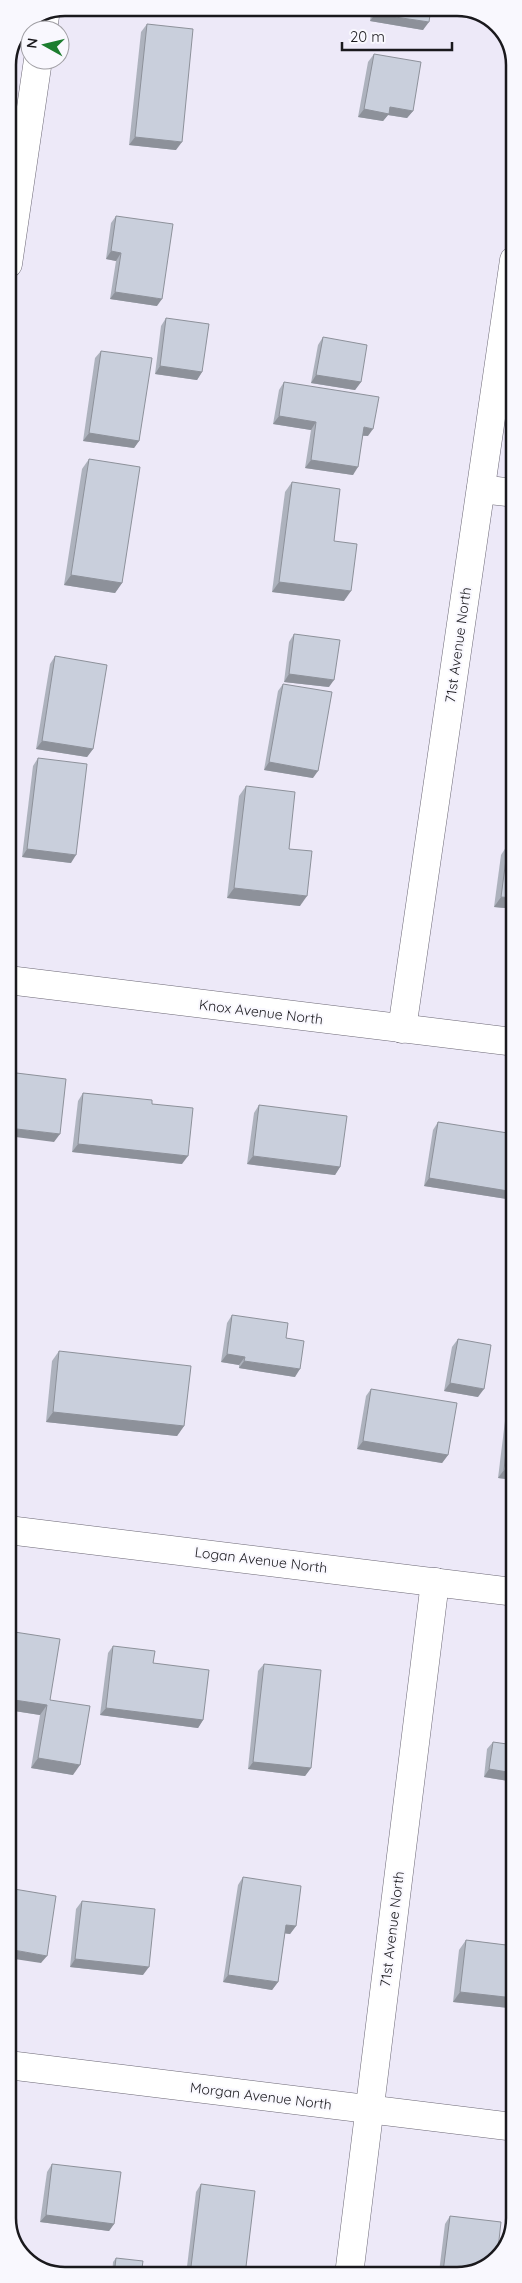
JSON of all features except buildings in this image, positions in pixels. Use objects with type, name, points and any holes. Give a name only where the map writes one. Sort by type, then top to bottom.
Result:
[{"type":"street","points":[[16,210],[37,70]]},
{"type":"street","name":"71st Avenue North","points":[[402,1029],[506,316]]},
{"type":"street","points":[[481,489],[506,492]]},
{"type":"street","name":"Knox Avenue North","points":[[16,981],[506,1041]]},
{"type":"street","name":"Logan Avenue North","points":[[16,1531],[317,1566],[506,1591]]},
{"type":"street","name":"71st Avenue North","points":[[350,2267],[434,1582]]},
{"type":"street","name":"Morgan Avenue North","points":[[16,2066],[506,2126]]}]
